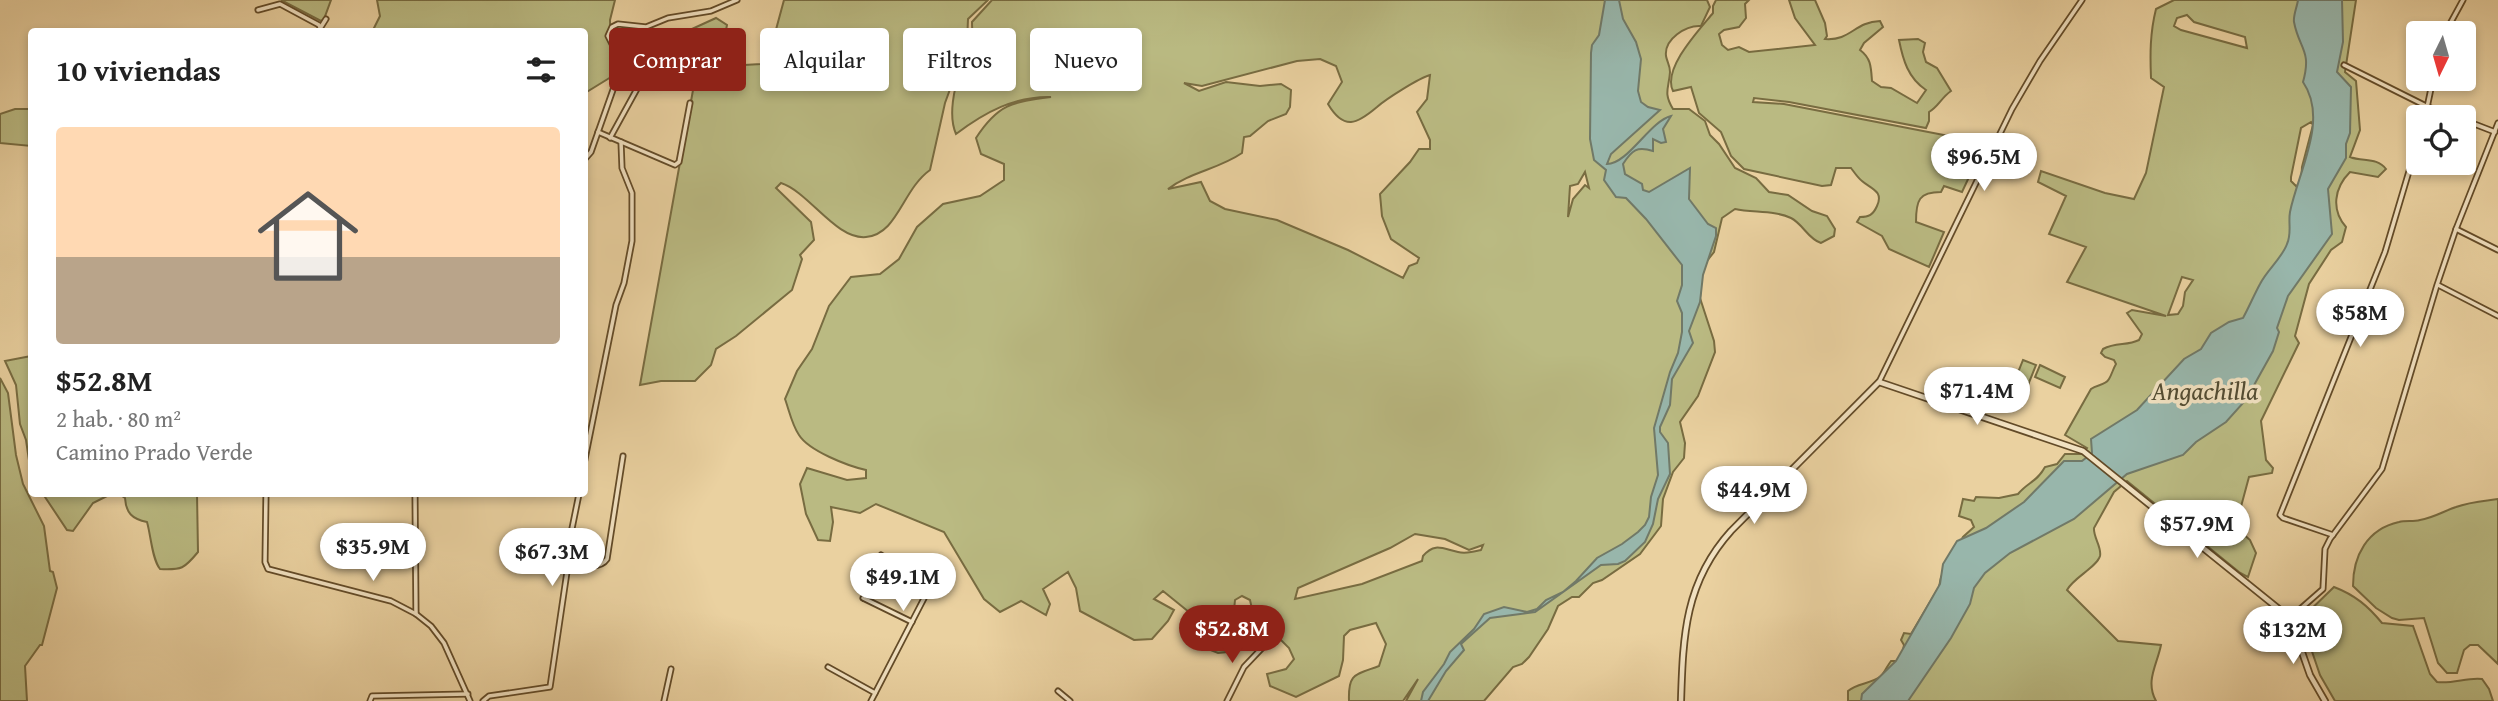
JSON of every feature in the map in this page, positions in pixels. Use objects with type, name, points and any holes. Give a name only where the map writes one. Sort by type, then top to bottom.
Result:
[{"type":"street","points":[[588,155],[620,70],[618,55],[608,36],[612,27],[618,24],[646,27],[668,18],[710,11],[737,0]]},
{"type":"street","points":[[1681,701],[1688,614],[1697,584],[1711,556],[1731,531],[1879,382],[2012,109],[2044,54],[2082,0]]},
{"type":"street","points":[[2452,21],[2463,0]]},
{"type":"street","points":[[258,10],[280,4],[319,28]]},
{"type":"street","points":[[322,28],[326,19]]},
{"type":"street","points":[[2344,65],[2424,105]]},
{"type":"street","points":[[610,138],[636,91]]},
{"type":"street","points":[[598,132],[675,165],[679,162],[690,103]]},
{"type":"street","points":[[2290,618],[2323,589],[2325,549],[2382,469],[2437,285],[2498,123]]},
{"type":"street","points":[[2476,125],[2495,132]]},
{"type":"street","points":[[588,444],[632,241],[632,193],[622,169],[621,142]]},
{"type":"street","points":[[2333,535],[2283,519],[2280,515],[2385,252],[2408,175]]},
{"type":"street","points":[[2456,229],[2498,250]]},
{"type":"street","points":[[2437,285],[2498,316]]},
{"type":"street","points":[[1879,382],[2083,451],[2290,618],[2310,675],[2325,701]]},
{"type":"street","points":[[567,562],[598,566],[604,564],[607,559],[623,456]]},
{"type":"street","points":[[266,497],[265,562],[268,569],[384,599],[416,614],[431,626],[444,643],[470,701]]},
{"type":"street","points":[[415,497],[416,614]]},
{"type":"street","points":[[482,701],[487,697],[550,687],[566,558],[578,497]]},
{"type":"street","points":[[871,701],[933,584],[933,574],[920,563],[896,562],[881,555]]},
{"type":"street","points":[[863,598],[912,622]]},
{"type":"street","points":[[1227,701],[1244,667],[1263,647]]},
{"type":"street","points":[[828,667],[875,693]]},
{"type":"street","points":[[664,701],[671,669]]},
{"type":"street","points":[[1058,691],[1070,701]]},
{"type":"street","points":[[369,701],[372,696],[468,695]]},
{"type":"green space","points":[[281,0],[331,0],[321,21]]},
{"type":"green space","points":[[377,0],[615,0],[609,28],[609,78],[588,91],[588,28],[374,28],[380,16]]},
{"type":"green space","points":[[784,0],[988,0],[968,19],[968,28],[903,28],[903,91],[949,91],[930,170],[913,188],[886,228],[866,237],[855,236],[833,224],[802,196],[781,183],[776,188],[811,222],[814,240],[800,255],[802,259],[792,290],[716,349],[711,365],[695,381],[661,381],[640,385],[693,91],[746,91],[746,65],[760,64],[760,91],[889,91],[889,28],[776,28]]},
{"type":"green space","points":[[992,0],[1707,0],[1710,7],[1701,26],[1677,34],[1666,50],[1670,70],[1668,99],[1673,109],[1689,109],[1705,121],[1710,135],[1735,168],[1756,178],[1769,192],[1788,195],[1812,211],[1827,216],[1835,229],[1834,236],[1821,243],[1791,218],[1778,214],[1735,209],[1722,218],[1714,252],[1702,274],[1700,298],[1715,352],[1698,396],[1680,422],[1685,443],[1684,458],[1673,472],[1663,499],[1661,526],[1640,554],[1602,580],[1593,583],[1579,597],[1572,597],[1558,606],[1548,629],[1529,657],[1522,664],[1513,667],[1484,701],[1406,701],[1418,679],[1403,701],[1349,701],[1350,685],[1355,676],[1379,666],[1386,644],[1376,623],[1350,630],[1344,636],[1339,676],[1296,697],[1270,686],[1267,674],[1286,669],[1294,659],[1289,648],[1279,638],[1259,641],[1250,600],[1242,596],[1235,600],[1233,621],[1239,637],[1237,651],[1218,653],[1208,649],[1214,636],[1163,591],[1154,599],[1174,610],[1152,639],[1134,640],[1080,611],[1076,588],[1068,572],[1043,589],[1050,604],[1046,615],[1021,601],[1000,612],[984,599],[944,532],[876,504],[860,513],[831,507],[833,522],[830,541],[818,540],[806,514],[800,484],[807,468],[847,480],[866,478],[866,470],[830,457],[804,441],[794,427],[785,399],[797,371],[812,349],[829,306],[851,277],[880,274],[899,259],[917,227],[943,204],[980,196],[1004,180],[1004,164],[981,154],[976,138],[999,111],[1016,103],[1051,97],[1013,102],[978,119],[956,134],[952,119],[955,91],[1016,91],[1016,28],[972,28],[972,22]],"holes":[[[1320,59],[1336,66],[1342,82],[1328,104],[1340,118],[1351,122],[1363,118],[1395,94],[1430,75],[1427,99],[1417,112],[1430,140],[1430,149],[1419,149],[1380,194],[1382,216],[1391,239],[1419,258],[1417,263],[1409,266],[1403,278],[1348,250],[1277,220],[1225,209],[1210,201],[1201,182],[1168,189],[1242,153],[1244,137],[1250,136],[1268,121],[1286,114],[1290,107],[1291,90],[1281,84],[1260,86],[1226,82],[1199,91],[1184,83],[1202,86],[1297,61]],[[1585,172],[1589,188],[1585,185],[1573,199],[1568,217],[1570,186],[1578,184]],[[1415,534],[1445,539],[1469,550],[1483,545],[1481,550],[1467,553],[1443,548],[1431,549],[1423,556],[1422,561],[1362,584],[1295,599],[1298,588],[1390,548]]]},
{"type":"green space","points":[[1716,0],[1749,0],[1745,4],[1746,18],[1739,27],[1724,30],[1719,34],[1722,45],[1728,50],[1739,47],[1749,52],[1815,45],[1795,18],[1789,0],[1815,0],[1825,23],[1825,39],[1841,37],[1871,22],[1880,21],[1883,27],[1864,43],[1860,50],[1871,67],[1872,81],[1917,103],[1926,90],[1907,68],[1899,40],[1918,39],[1925,43],[1923,52],[1926,62],[1937,68],[1951,91],[1929,112],[1926,128],[1789,102],[1754,98],[1753,102],[1784,104],[1985,143],[1962,192],[1944,186],[1941,192],[1923,196],[1918,203],[1916,222],[1944,232],[1929,267],[1889,249],[1882,236],[1857,222],[1860,217],[1874,212],[1879,197],[1851,168],[1836,168],[1831,185],[1822,186],[1744,169],[1731,156],[1721,132],[1699,113],[1691,87],[1673,91],[1671,82],[1677,61],[1713,13]]},
{"type":"green space","points":[[2174,0],[2356,0],[2345,72],[2356,81],[2360,130],[2350,157],[2374,161],[2386,169],[2378,177],[2350,172],[2338,192],[2336,206],[2346,227],[2342,242],[2331,250],[2309,284],[2295,336],[2299,343],[2261,421],[2266,460],[2273,468],[2272,473],[2249,477],[2239,514],[2241,532],[2250,540],[2256,553],[2248,577],[2127,481],[2114,492],[2094,528],[2100,553],[2098,560],[2067,590],[2118,641],[2161,645],[2152,680],[2156,701],[1848,701],[1848,691],[1881,676],[1891,661],[1901,661],[1904,645],[1901,640],[1904,633],[1911,634],[1939,587],[1941,577],[1963,537],[1974,527],[1971,520],[1959,516],[1963,499],[1974,501],[1976,497],[1999,498],[2018,494],[2039,476],[2045,467],[2057,464],[2065,454],[2083,454],[2087,448],[2065,435],[2091,389],[2107,381],[2116,364],[2101,353],[2103,349],[2139,340],[2142,334],[2127,313],[2132,310],[2166,316],[2067,282],[2086,247],[2049,234],[2066,196],[2038,182],[2041,171],[2105,193],[2134,199],[2146,173],[2164,87],[2151,78],[2151,44],[2156,9]],"holes":[[[2187,15],[2194,22],[2245,37],[2247,48],[2174,26],[2177,18]],[[2311,122],[2313,125],[2302,167],[2301,184],[2296,186],[2291,177],[2301,128]],[[2182,277],[2193,280],[2185,292],[2183,306],[2178,314],[2168,315]]]},
{"type":"green space","points":[[716,18],[727,25],[726,28],[694,28]]},
{"type":"green space","points":[[15,109],[28,109],[28,146],[0,143],[0,114]]},
{"type":"green space","points":[[28,357],[28,454],[20,424],[16,385],[5,361]]},
{"type":"green space","points":[[2023,360],[2036,365],[2026,390],[2013,385]]},
{"type":"green space","points":[[2040,365],[2065,377],[2060,388],[2035,377]]},
{"type":"green space","points":[[0,378],[8,393],[16,455],[23,484],[44,526],[50,571],[53,572],[57,588],[42,645],[25,666],[27,701],[0,701]]},
{"type":"green space","points":[[45,497],[105,497],[93,503],[73,531],[67,530]]},
{"type":"green space","points":[[197,497],[198,552],[182,567],[160,569],[153,553],[147,522],[131,514],[125,498]]},
{"type":"green space","points":[[2498,499],[2498,664],[2478,645],[2470,645],[2464,650],[2457,673],[2447,673],[2438,663],[2424,618],[2399,620],[2376,608],[2353,586],[2356,564],[2370,537],[2388,526],[2402,521],[2425,519],[2466,504]]},
{"type":"green space","points":[[2334,587],[2361,602],[2382,623],[2413,626],[2430,674],[2437,682],[2482,679],[2493,701],[2335,701],[2320,675],[2301,619]]},
{"type":"water","points":[[1605,0],[1619,0],[1623,19],[1636,42],[1641,59],[1638,91],[1641,102],[1660,110],[1611,154],[1607,164],[1623,157],[1663,119],[1671,116],[1663,129],[1666,142],[1653,139],[1653,151],[1639,149],[1632,152],[1623,164],[1625,174],[1642,184],[1643,190],[1649,192],[1690,168],[1689,199],[1708,224],[1716,228],[1716,236],[1703,275],[1700,302],[1689,331],[1693,343],[1672,379],[1670,405],[1660,427],[1660,432],[1668,443],[1670,474],[1658,499],[1653,524],[1645,542],[1625,561],[1601,565],[1535,612],[1490,618],[1461,644],[1464,650],[1446,671],[1428,701],[1421,701],[1423,692],[1450,652],[1474,629],[1484,614],[1504,607],[1527,612],[1537,609],[1576,581],[1597,558],[1638,532],[1649,517],[1651,497],[1658,475],[1654,428],[1682,332],[1682,313],[1677,301],[1682,285],[1682,265],[1626,198],[1616,197],[1604,180],[1606,170],[1594,160],[1590,139],[1591,53],[1592,45],[1599,35]]},
{"type":"water","name":"Angachilla","points":[[2298,0],[2342,0],[2343,42],[2337,72],[2351,87],[2350,133],[2346,144],[2346,158],[2328,189],[2332,234],[2288,296],[2277,328],[2279,332],[2273,351],[2244,402],[2226,422],[2196,442],[2183,455],[2127,474],[2074,519],[2010,553],[1985,573],[1974,588],[1970,604],[1951,638],[1908,701],[1861,701],[1862,694],[1896,661],[1940,584],[1943,564],[1957,541],[1986,528],[2024,502],[2064,461],[2082,461],[2092,453],[2091,439],[2137,410],[2184,359],[2201,349],[2211,333],[2229,322],[2243,318],[2263,279],[2287,244],[2290,212],[2312,129],[2310,97],[2303,82],[2305,56],[2294,22]]}]
